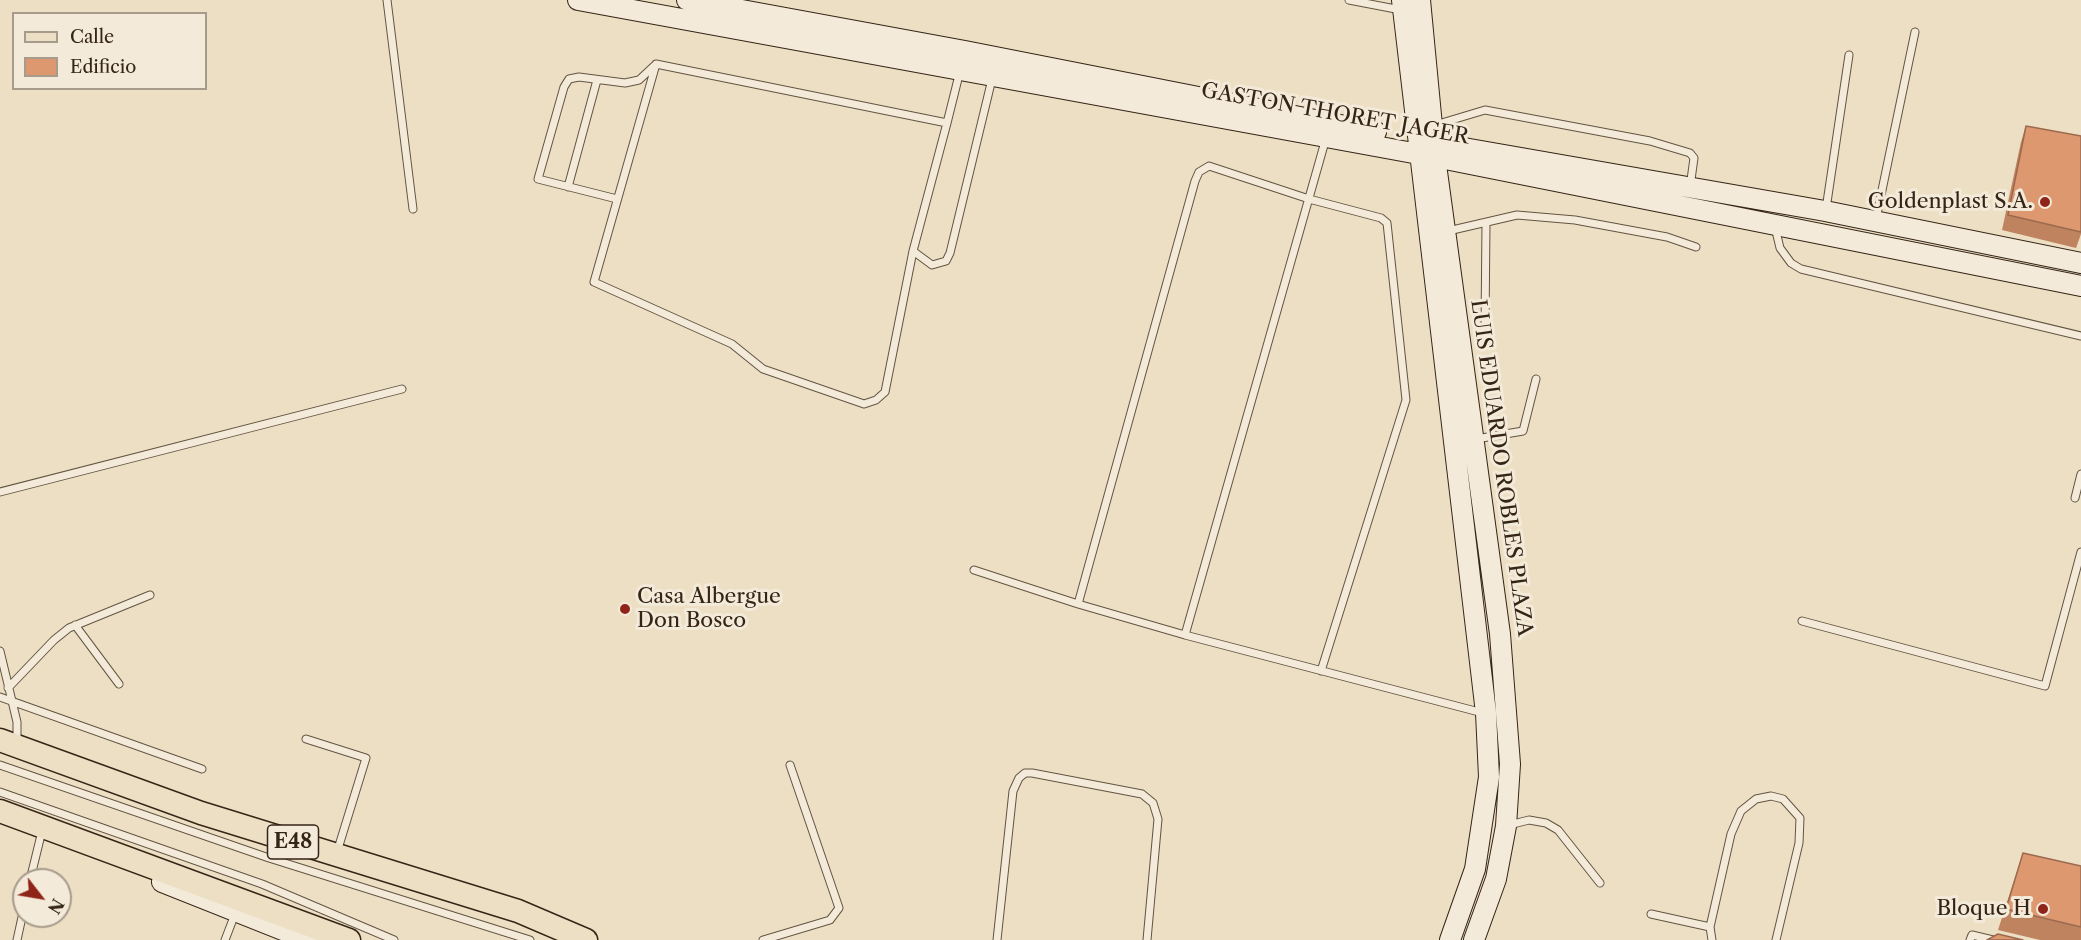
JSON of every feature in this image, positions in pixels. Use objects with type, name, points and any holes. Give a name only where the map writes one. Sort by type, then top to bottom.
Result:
[{"type":"main road","name":"E48","points":[[8,743],[201,813],[518,910],[586,940]]},
{"type":"main road","points":[[0,811],[349,940]]},
{"type":"street","name":"GASTON THORET JAGER","points":[[578,0],[963,60]]},
{"type":"street","name":"GASTON THORET JAGER","points":[[687,0],[1327,137],[1428,144],[1774,225],[2081,286]]},
{"type":"street","name":"LUIS EDUARDO ROBLES PLAZA","points":[[1408,3],[1428,144],[1486,713],[1489,777],[1475,869],[1450,940]]},
{"type":"street","name":"GASTON THORET JAGER","points":[[994,67],[1825,211],[2081,263]]},
{"type":"street","name":"LUIS EDUARDO ROBLES PLAZA","points":[[1428,144],[1445,231],[1500,634],[1510,764],[1506,825],[1496,879],[1474,940]]},
{"type":"street","points":[[0,818],[308,940]]},
{"type":"lane","points":[[387,0],[413,209]]},
{"type":"lane","points":[[1349,0],[1408,3]]},
{"type":"lane","points":[[1875,221],[1915,32]]},
{"type":"lane","points":[[1825,211],[1849,55]]},
{"type":"lane","points":[[656,64],[594,282],[732,344],[763,369],[864,404],[876,400],[885,392],[913,251],[963,60]]},
{"type":"lane","points":[[656,64],[947,123]]},
{"type":"lane","points":[[617,200],[538,179],[564,87],[569,79],[579,77],[625,83],[639,80],[656,64]]},
{"type":"lane","points":[[913,251],[932,265],[946,261],[950,254],[994,67]]},
{"type":"lane","points":[[568,187],[597,80]]},
{"type":"lane","points":[[1428,144],[1485,110],[1650,141],[1690,153],[1694,158],[1689,188]]},
{"type":"lane","points":[[1185,635],[1327,137]]},
{"type":"lane","points":[[1078,604],[1199,172],[1209,166],[1309,199],[1382,218],[1387,223],[1406,400],[1321,671]]},
{"type":"lane","points":[[1445,231],[1517,215],[1575,220],[1667,237],[1696,247]]},
{"type":"lane","points":[[1485,328],[1486,223]]},
{"type":"lane","points":[[1774,225],[1780,248],[1791,263],[1801,269],[2081,336]]},
{"type":"lane","points":[[1474,439],[1523,431],[1536,379]]},
{"type":"lane","points":[[0,492],[402,389]]},
{"type":"lane","points":[[2075,498],[2081,474]]},
{"type":"lane","points":[[1802,621],[2045,687],[2081,552]]},
{"type":"lane","points":[[974,570],[1078,604],[1185,635],[1486,713]]},
{"type":"lane","points":[[8,688],[54,640],[75,625],[150,595]]},
{"type":"lane","points":[[75,625],[119,684]]},
{"type":"lane","points":[[0,651],[17,722],[8,743]]},
{"type":"lane","points":[[0,697],[202,769]]},
{"type":"lane","points":[[306,739],[366,758],[336,855]]},
{"type":"lane","points":[[0,765],[269,858],[530,940]]},
{"type":"lane","points":[[764,940],[830,920],[839,908],[790,765]]},
{"type":"lane","points":[[996,940],[1012,790],[1019,778],[1025,773],[1032,773],[1142,794],[1154,803],[1158,819],[1147,940]]},
{"type":"lane","points":[[0,792],[262,884],[394,940]]},
{"type":"lane","points":[[1712,940],[1710,927],[1731,834],[1741,811],[1756,799],[1771,796],[1783,799],[1800,818],[1799,843],[1776,940]]},
{"type":"lane","points":[[1506,825],[1529,820],[1546,823],[1558,830],[1600,884]]},
{"type":"lane","points":[[33,868],[41,835]]},
{"type":"lane","points":[[225,940],[236,911]]},
{"type":"lane","points":[[1651,914],[1710,927]]},
{"type":"lane","points":[[1970,940],[1971,935],[1993,940]]},
{"type":"building","name":"Goldenplast S.A.","points":[[2026,126],[2081,136],[2081,232],[2008,215]]},
{"type":"building","name":"Bloque H","points":[[2023,853],[2081,866],[2081,927],[2006,909]]},
{"type":"building","points":[[1998,934],[2023,940],[1987,940]]},
{"type":"place","name":"Goldenplast S.A.","points":[[2045,202]]},
{"type":"place","name":"Casa Albergue Don Bosco","points":[[625,609]]},
{"type":"place","name":"Bloque H","points":[[2043,909]]}]
